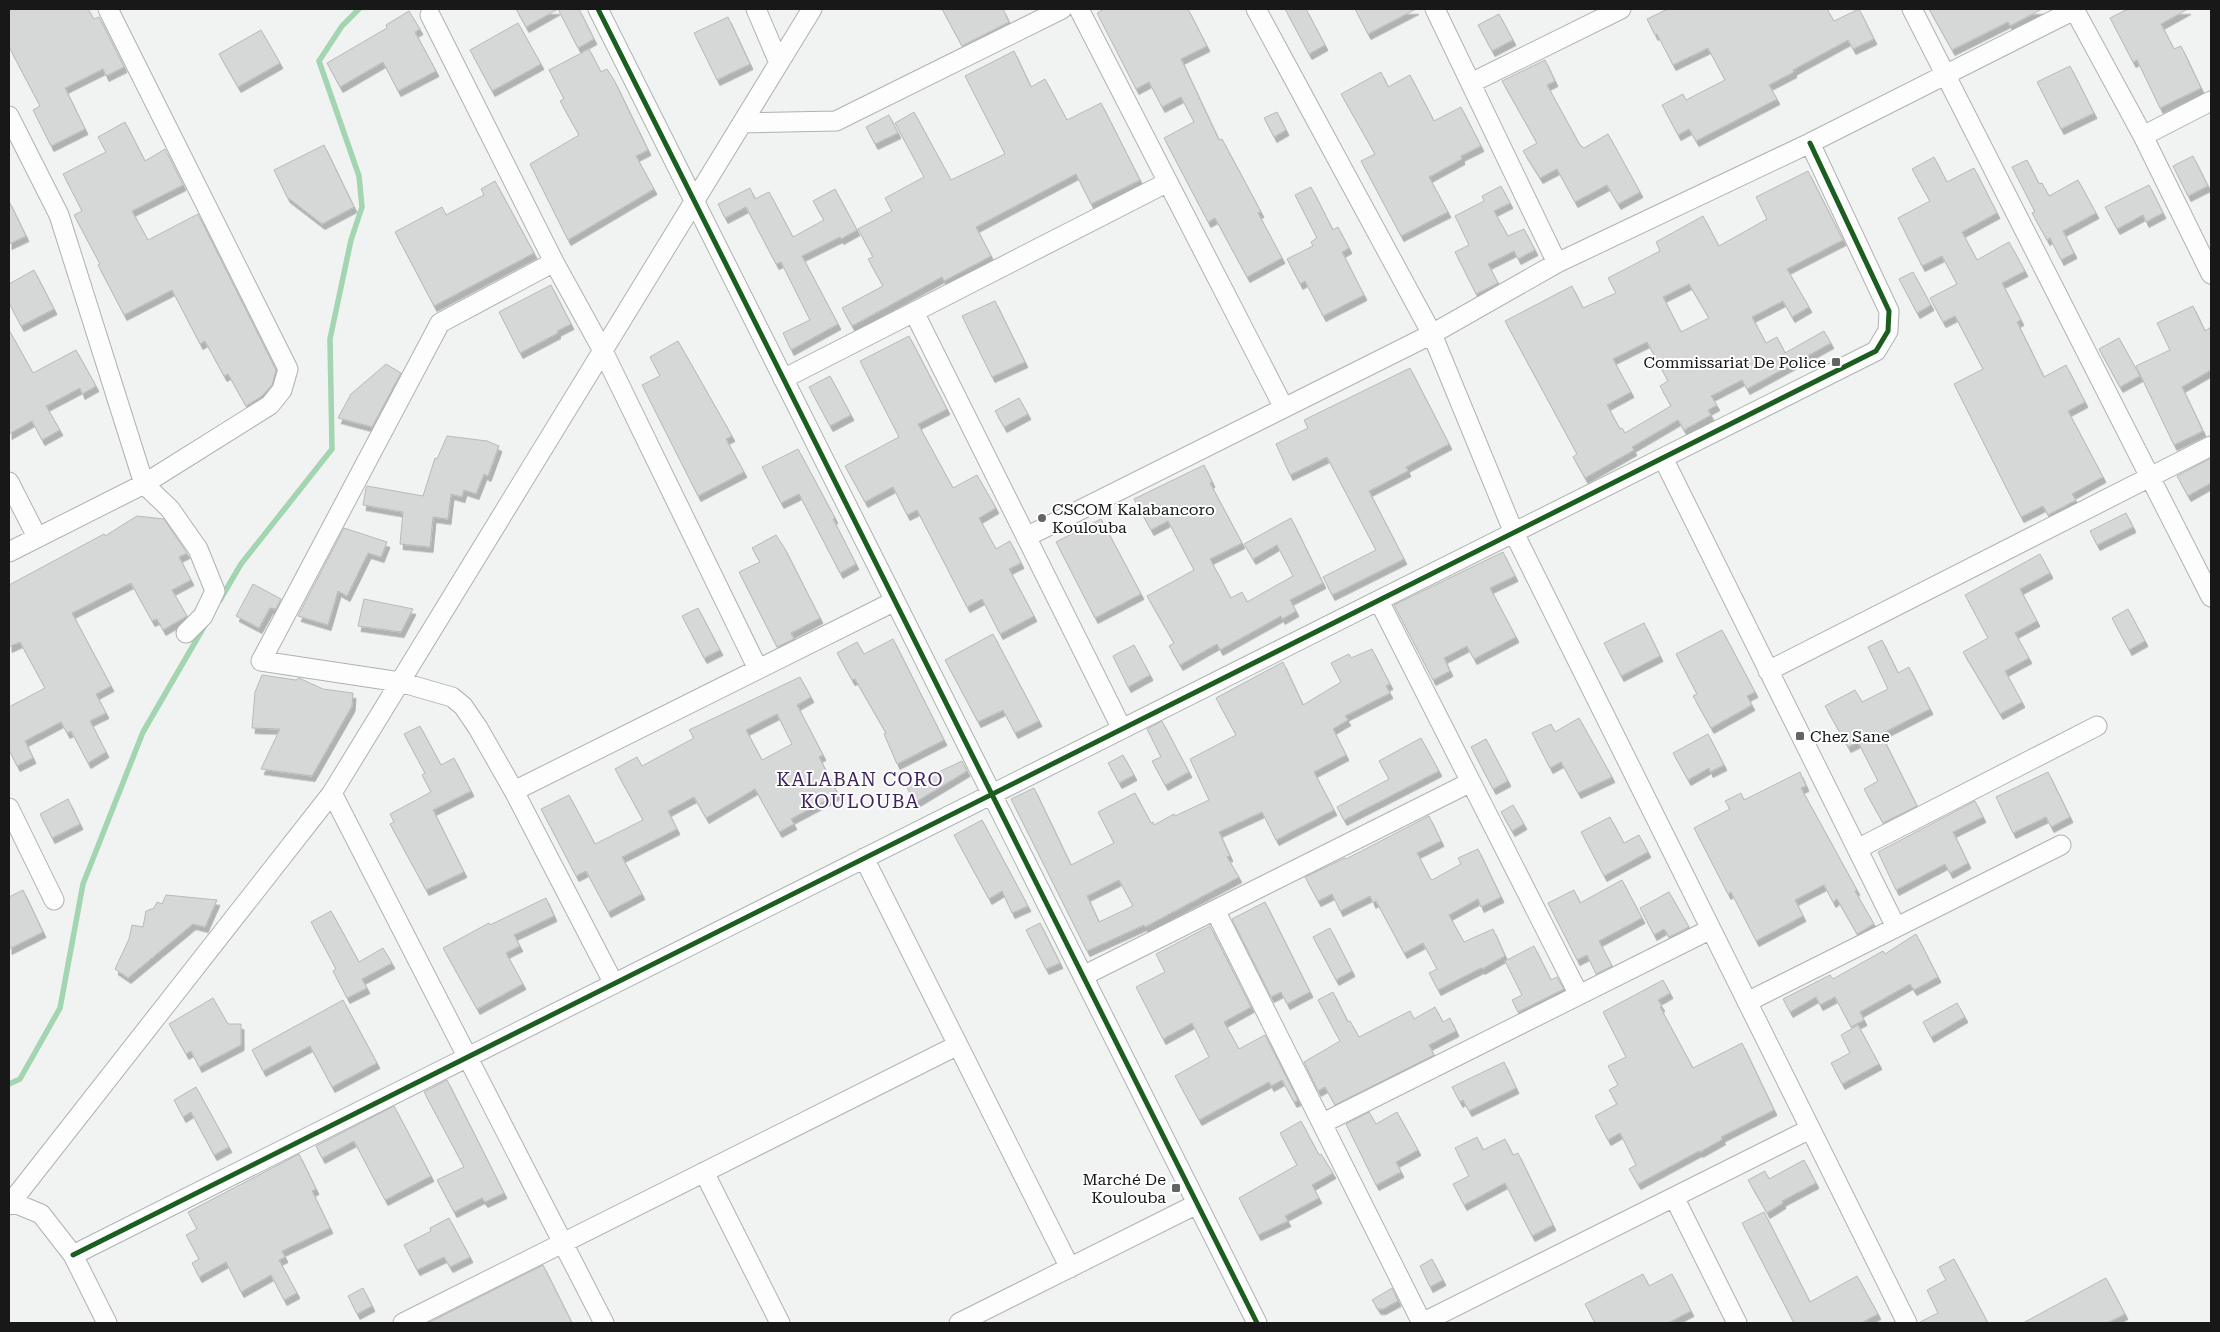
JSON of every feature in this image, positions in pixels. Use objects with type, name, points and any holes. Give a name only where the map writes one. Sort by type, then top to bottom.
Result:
[{"type":"street","points":[[9,552],[144,484],[270,405],[282,390],[288,370],[108,9]]},
{"type":"street","points":[[598,9],[1257,1323]]},
{"type":"street","points":[[756,9],[779,63]]},
{"type":"street","points":[[107,1323],[73,1255],[41,1214],[10,1204],[332,792],[812,9]]},
{"type":"street","points":[[742,123],[836,121],[1062,9]]},
{"type":"street","points":[[1079,9],[1284,408]]},
{"type":"street","points":[[1256,9],[1432,334],[1514,533],[1907,1323]]},
{"type":"street","points":[[1435,9],[1557,263]]},
{"type":"street","points":[[1472,83],[1621,9]]},
{"type":"street","points":[[1912,9],[2211,597]]},
{"type":"street","points":[[1026,537],[1432,334],[1557,263],[1810,143],[2075,9],[2143,136],[2211,274]]},
{"type":"street","points":[[430,15],[554,262],[603,351],[758,669]]},
{"type":"street","points":[[2143,136],[2211,101]]},
{"type":"street","points":[[9,116],[59,215],[144,484],[170,509],[198,549],[215,591],[203,616],[186,633]]},
{"type":"street","points":[[73,1255],[1876,351],[1888,331],[1889,311],[1810,143]]},
{"type":"street","points":[[783,379],[1168,182]]},
{"type":"street","points":[[554,262],[440,323],[261,661],[400,682],[452,697],[463,706],[478,728],[514,791],[614,984]]},
{"type":"street","points":[[914,312],[1122,729]]},
{"type":"street","points":[[1768,671],[2211,446]]},
{"type":"street","points":[[1663,458],[1896,927]]},
{"type":"street","points":[[9,482],[37,537]]},
{"type":"street","points":[[1379,600],[1579,995]]},
{"type":"street","points":[[514,791],[895,601]]},
{"type":"street","points":[[1857,849],[2097,726]]},
{"type":"street","points":[[1083,976],[1471,782]]},
{"type":"street","points":[[332,792],[604,1323]]},
{"type":"street","points":[[9,808],[54,900]]},
{"type":"street","points":[[1747,1002],[2062,845]]},
{"type":"street","points":[[864,858],[1070,1268]]},
{"type":"street","points":[[1215,910],[1422,1323],[1810,1129]]},
{"type":"street","points":[[1323,1123],[1711,929]]},
{"type":"street","points":[[403,1323],[958,1045]]},
{"type":"street","points":[[704,1172],[780,1323]]},
{"type":"street","points":[[1674,1197],[1737,1323]]},
{"type":"street","points":[[960,1323],[1197,1204]]},
{"type":"building","points":[[9,9],[88,9],[94,19],[99,17],[124,67],[106,76],[103,69],[65,88],[85,129],[51,146],[33,110],[40,106],[9,47]]},
{"type":"building","points":[[516,9],[558,9],[526,27]]},
{"type":"building","points":[[558,9],[579,9],[594,39],[578,48]]},
{"type":"building","points":[[942,9],[1003,9],[1009,22],[962,46]]},
{"type":"building","points":[[1104,9],[1188,9],[1207,46],[1181,59],[1219,140],[1222,139],[1237,167],[1261,212],[1258,213],[1282,258],[1247,277],[1215,218],[1208,222],[1164,138],[1194,122],[1181,97],[1162,107],[1149,82],[1136,89],[1097,13]]},
{"type":"building","points":[[1285,9],[1306,9],[1325,45],[1309,54]]},
{"type":"building","points":[[1355,9],[1416,9],[1368,34]]},
{"type":"building","points":[[1668,9],[1827,9],[1834,21],[1859,9],[1874,39],[1853,49],[1848,40],[1793,70],[1794,72],[1769,85],[1777,99],[1696,141],[1689,129],[1678,135],[1662,105],[1683,94],[1686,100],[1725,80],[1708,48],[1673,65],[1647,19]]},
{"type":"building","points":[[1929,9],[2042,9],[2010,26],[2008,22],[1952,50]]},
{"type":"building","points":[[2128,9],[2188,9],[2161,24],[2174,49],[2181,46],[2201,88],[2160,108],[2137,60],[2133,62],[2110,18]]},
{"type":"building","points":[[409,11],[420,29],[415,32],[436,71],[398,91],[383,62],[340,87],[327,63],[387,28],[386,25]]},
{"type":"building","points":[[1499,14],[1513,40],[1492,51],[1478,25]]},
{"type":"building","points":[[728,17],[750,64],[717,80],[694,33]]},
{"type":"building","points":[[518,23],[541,64],[492,91],[470,50]]},
{"type":"building","points":[[261,30],[280,63],[238,87],[219,54]]},
{"type":"building","points":[[589,49],[601,72],[607,69],[614,80],[648,150],[636,156],[654,189],[568,240],[530,164],[579,135],[560,101],[564,99],[549,70]]},
{"type":"building","points":[[1014,51],[1031,87],[1045,79],[1067,120],[1101,103],[1140,180],[1091,204],[1076,174],[976,227],[991,256],[944,281],[942,277],[852,326],[842,308],[883,286],[868,259],[873,257],[858,229],[892,211],[885,198],[924,177],[895,123],[914,112],[951,180],[1005,154],[965,76]]},
{"type":"building","points":[[1545,60],[1555,81],[1547,85],[1580,145],[1584,148],[1608,134],[1640,192],[1618,204],[1607,185],[1575,202],[1557,169],[1540,178],[1523,151],[1537,143],[1502,81]]},
{"type":"building","points":[[2070,66],[2094,113],[2061,129],[2037,82]]},
{"type":"building","points":[[1381,72],[1388,87],[1410,75],[1434,121],[1461,107],[1481,146],[1461,156],[1462,159],[1429,177],[1448,212],[1401,236],[1361,161],[1375,154],[1341,94]]},
{"type":"building","points":[[1277,112],[1286,130],[1274,137],[1264,118]]},
{"type":"building","points":[[889,115],[898,133],[875,144],[866,127]]},
{"type":"building","points":[[125,122],[145,161],[165,149],[183,185],[132,211],[148,240],[198,214],[276,370],[272,385],[262,396],[246,406],[228,374],[224,376],[205,341],[200,344],[172,290],[124,315],[74,215],[82,211],[63,174],[106,152],[98,137]]},
{"type":"building","points":[[324,145],[354,207],[322,224],[287,197],[274,170]]},
{"type":"building","points":[[2193,156],[2208,186],[2188,196],[2173,166]]},
{"type":"building","points":[[1934,157],[1947,182],[1974,168],[1997,213],[1962,232],[1977,260],[2009,242],[2025,271],[2002,283],[2021,320],[2017,322],[2044,377],[2066,365],[2085,402],[2068,411],[2103,477],[2072,494],[2076,500],[2048,515],[2043,506],[2021,517],[1954,384],[1983,369],[1955,316],[1943,322],[1930,298],[1957,284],[1942,256],[1922,266],[1898,218],[1930,201],[1912,169]]},
{"type":"building","points":[[2027,160],[2039,184],[2042,183],[2049,196],[2078,180],[2096,213],[2063,231],[2074,253],[2061,260],[2050,238],[2047,240],[2032,213],[2035,212],[2012,167]]},
{"type":"building","points":[[1808,171],[1843,240],[1787,269],[1809,307],[1792,317],[1783,301],[1752,317],[1766,343],[1777,337],[1785,353],[1824,331],[1831,343],[1747,389],[1742,380],[1711,396],[1717,405],[1708,410],[1711,415],[1684,430],[1678,420],[1632,447],[1634,450],[1585,478],[1573,457],[1577,454],[1505,321],[1572,286],[1583,308],[1616,293],[1608,278],[1660,251],[1656,242],[1703,216],[1719,246],[1767,219],[1756,197]],"holes":[[[1689,284],[1709,318],[1681,332],[1663,297]],[[1647,342],[1668,381],[1660,386],[1671,406],[1625,433],[1622,428],[1620,429],[1607,405],[1631,392],[1613,359]]]},
{"type":"building","points":[[495,181],[534,253],[434,306],[395,232],[442,207],[446,215],[484,195],[481,189]]},
{"type":"building","points":[[2149,185],[2163,213],[2146,222],[2143,215],[2117,229],[2105,207]]},
{"type":"building","points":[[1501,186],[1510,203],[1494,211],[1508,236],[1524,229],[1535,250],[1518,259],[1514,251],[1488,264],[1498,283],[1476,294],[1455,252],[1469,245],[1455,216],[1484,201],[1482,196]]},
{"type":"building","points":[[1311,187],[1333,230],[1338,227],[1349,248],[1342,252],[1364,295],[1323,316],[1305,281],[1300,284],[1287,259],[1313,246],[1311,242],[1317,238],[1295,195]]},
{"type":"building","points":[[750,188],[755,199],[769,192],[793,237],[824,220],[813,201],[835,189],[857,230],[802,256],[838,324],[791,350],[783,333],[810,320],[781,262],[776,264],[746,207],[725,218],[718,204]]},
{"type":"building","points":[[9,201],[26,236],[9,244]]},
{"type":"building","points":[[34,270],[54,309],[21,326],[9,303],[9,284]]},
{"type":"building","points":[[1913,272],[1931,305],[1917,313],[1899,279]]},
{"type":"building","points":[[551,285],[571,324],[520,353],[499,312]]},
{"type":"building","points":[[995,301],[1025,362],[992,377],[962,316]]},
{"type":"building","points":[[2193,306],[2205,331],[2211,327],[2211,370],[2182,387],[2203,431],[2174,445],[2136,366],[2170,350],[2157,323]]},
{"type":"building","points":[[9,330],[33,373],[76,350],[96,386],[82,394],[80,388],[46,406],[60,430],[42,440],[32,421],[9,434]]},
{"type":"building","points":[[909,336],[947,409],[918,424],[953,488],[977,475],[996,508],[979,518],[996,549],[1010,541],[1021,563],[1009,569],[1034,616],[1000,634],[982,599],[967,607],[917,510],[907,515],[893,487],[865,502],[845,466],[899,437],[860,361]]},
{"type":"building","points":[[2119,338],[2140,376],[2120,387],[2099,349]]},
{"type":"building","points":[[678,341],[732,436],[726,439],[744,472],[698,496],[642,385],[660,376],[650,357]]},
{"type":"building","points":[[386,364],[401,373],[372,427],[338,418],[351,394]]},
{"type":"building","points":[[1410,368],[1449,444],[1406,467],[1408,471],[1369,491],[1404,559],[1332,595],[1323,577],[1376,550],[1327,457],[1290,475],[1276,444],[1308,428],[1304,420]]},
{"type":"building","points":[[830,376],[851,415],[830,426],[809,387]]},
{"type":"building","points":[[1019,398],[1028,414],[1004,427],[995,411]]},
{"type":"building","points":[[447,436],[487,441],[499,446],[488,476],[484,474],[476,494],[464,490],[462,497],[451,494],[448,519],[433,517],[430,547],[400,544],[403,512],[363,505],[366,488],[367,486],[423,496],[435,458],[437,459]]},
{"type":"building","points":[[798,449],[835,518],[833,519],[856,564],[840,573],[799,494],[781,503],[762,467]]},
{"type":"building","points":[[2211,458],[2211,483],[2188,496],[2177,476]]},
{"type":"building","points":[[1204,465],[1212,482],[1210,483],[1242,543],[1210,559],[1231,598],[1242,592],[1247,602],[1293,576],[1277,545],[1253,559],[1244,544],[1291,518],[1323,583],[1290,600],[1296,611],[1282,619],[1281,616],[1220,650],[1217,644],[1180,665],[1169,646],[1174,643],[1147,596],[1194,570],[1168,521],[1151,530],[1134,499]]},
{"type":"building","points":[[2126,513],[2133,527],[2097,545],[2090,531]]},
{"type":"building","points":[[137,516],[164,519],[187,553],[179,557],[191,580],[172,590],[187,616],[163,630],[157,619],[152,621],[131,583],[72,613],[111,686],[96,694],[106,713],[90,721],[106,752],[88,763],[71,731],[67,733],[61,722],[25,741],[33,758],[17,766],[9,750],[9,707],[45,688],[20,642],[9,647],[9,585],[104,534],[105,536]]},
{"type":"building","points":[[1101,519],[1141,594],[1095,618],[1056,542]]},
{"type":"building","points":[[344,528],[387,542],[381,557],[368,553],[347,596],[338,591],[328,625],[298,616]]},
{"type":"building","points":[[776,535],[820,618],[791,633],[794,639],[777,647],[739,572],[760,562],[752,548]]},
{"type":"building","points":[[1503,552],[1515,576],[1490,588],[1516,637],[1474,659],[1467,646],[1444,658],[1450,671],[1433,680],[1394,605]]},
{"type":"building","points":[[2040,554],[2050,573],[2020,589],[2037,621],[2015,633],[2029,658],[2005,671],[2022,702],[2000,714],[1963,652],[1988,638],[1965,595]]},
{"type":"building","points":[[253,584],[281,599],[276,609],[270,608],[259,628],[236,616]]},
{"type":"building","points":[[364,599],[413,609],[401,632],[358,626]]},
{"type":"building","points":[[698,608],[720,650],[704,658],[682,616]]},
{"type":"building","points":[[2128,609],[2145,641],[2129,650],[2112,618]]},
{"type":"building","points":[[1644,623],[1660,656],[1621,676],[1604,643]]},
{"type":"building","points":[[1722,630],[1755,692],[1747,696],[1752,705],[1711,728],[1693,696],[1697,694],[1676,654]]},
{"type":"building","points":[[993,634],[1039,721],[1015,733],[1003,710],[978,722],[945,660]]},
{"type":"building","points":[[893,639],[944,740],[897,764],[884,734],[886,733],[855,679],[852,680],[837,653],[857,642],[864,654]]},
{"type":"building","points":[[1882,640],[1898,673],[1909,667],[1930,709],[1881,734],[1917,806],[1883,823],[1864,789],[1878,781],[1858,742],[1848,747],[1825,706],[1855,690],[1862,702],[1888,689],[1868,647]]},
{"type":"building","points":[[1134,645],[1150,675],[1128,687],[1113,656]]},
{"type":"building","points":[[1372,649],[1390,684],[1386,686],[1390,693],[1345,716],[1348,720],[1333,729],[1346,755],[1314,772],[1334,810],[1276,840],[1262,812],[1219,832],[1230,856],[1227,857],[1239,877],[1145,927],[1144,925],[1087,951],[1011,799],[1034,788],[1071,865],[1114,843],[1098,812],[1135,793],[1151,823],[1153,822],[1154,825],[1174,814],[1175,816],[1209,800],[1190,759],[1236,735],[1216,698],[1283,662],[1303,705],[1341,682],[1331,663],[1349,654],[1351,658]],"holes":[[[1119,880],[1133,906],[1099,922],[1087,896]]]},
{"type":"building","points":[[262,675],[296,680],[299,678],[323,689],[353,693],[352,706],[312,776],[261,769],[280,729],[252,728],[255,692]]},
{"type":"building","points":[[800,677],[811,697],[797,705],[823,755],[819,757],[838,794],[791,819],[794,824],[779,832],[755,789],[706,818],[694,797],[668,811],[677,829],[622,857],[642,894],[608,912],[586,871],[576,876],[541,809],[569,795],[595,844],[643,820],[615,769],[637,757],[642,766],[694,738],[689,730]],"holes":[[[777,714],[792,744],[762,760],[746,730]]]},
{"type":"building","points":[[1579,718],[1612,777],[1578,793],[1561,762],[1550,768],[1532,733],[1551,724],[1555,732]]},
{"type":"building","points":[[1162,721],[1189,772],[1165,785],[1152,761],[1161,757],[1147,729]]},
{"type":"building","points":[[420,726],[441,765],[454,758],[471,791],[433,810],[464,872],[426,890],[390,824],[394,822],[390,814],[431,792],[422,775],[425,773],[404,734]]},
{"type":"building","points":[[1708,734],[1724,765],[1710,772],[1709,768],[1688,780],[1673,753]]},
{"type":"building","points":[[1421,738],[1439,771],[1344,820],[1337,807],[1389,779],[1379,761]]},
{"type":"building","points":[[1486,739],[1508,781],[1493,789],[1471,747]]},
{"type":"building","points":[[1123,755],[1134,775],[1119,783],[1108,763]]},
{"type":"building","points":[[962,761],[967,771],[914,803],[907,787]]},
{"type":"building","points":[[1800,772],[1806,786],[1801,788],[1874,924],[1857,934],[1837,899],[1833,902],[1824,885],[1795,900],[1803,916],[1756,941],[1731,892],[1728,894],[1694,828],[1730,809],[1725,801],[1741,793],[1744,800]]},
{"type":"building","points":[[2048,772],[2070,817],[2051,827],[2046,817],[2013,833],[1996,797]]},
{"type":"building","points":[[68,799],[80,824],[52,838],[40,814]]},
{"type":"building","points":[[1975,801],[1983,817],[1953,832],[1968,863],[1950,873],[1945,864],[1896,890],[1878,852]]},
{"type":"building","points":[[1513,805],[1524,824],[1512,831],[1501,812]]},
{"type":"building","points":[[1429,816],[1441,841],[1417,853],[1430,878],[1432,880],[1461,864],[1458,858],[1478,849],[1501,897],[1481,907],[1478,899],[1449,915],[1464,942],[1493,929],[1505,956],[1438,990],[1429,973],[1437,969],[1423,943],[1404,953],[1376,901],[1373,903],[1370,896],[1340,911],[1332,894],[1318,901],[1305,877],[1346,859]]},
{"type":"building","points":[[1610,817],[1624,843],[1639,835],[1648,852],[1604,876],[1581,832]]},
{"type":"building","points":[[982,820],[1028,906],[1012,913],[1002,891],[989,899],[954,835]]},
{"type":"building","points":[[1622,880],[1642,918],[1599,941],[1612,966],[1596,974],[1587,955],[1577,960],[1548,903],[1574,890],[1580,903]]},
{"type":"building","points":[[23,890],[43,932],[9,949],[9,897]]},
{"type":"building","points":[[1669,892],[1689,927],[1669,937],[1664,929],[1654,935],[1640,908]]},
{"type":"building","points":[[166,895],[217,900],[205,927],[193,924],[128,978],[115,969],[129,939],[132,925],[143,927],[146,911],[154,908],[157,902],[162,904]]},
{"type":"building","points":[[546,898],[554,916],[514,935],[520,946],[506,953],[523,984],[477,1009],[443,948],[489,923],[490,925]]},
{"type":"building","points":[[1265,902],[1310,992],[1287,1004],[1281,992],[1271,997],[1232,919]]},
{"type":"building","points":[[331,911],[359,962],[383,948],[392,963],[362,979],[367,988],[347,998],[333,971],[336,969],[311,922]]},
{"type":"building","points":[[1040,923],[1060,963],[1046,969],[1026,930]]},
{"type":"building","points":[[1210,926],[1251,1007],[1224,1022],[1239,1049],[1265,1035],[1298,1100],[1294,1102],[1282,1080],[1271,1086],[1269,1082],[1199,1120],[1175,1076],[1209,1057],[1192,1023],[1163,1039],[1136,987],[1165,972],[1156,954]]},
{"type":"building","points":[[1330,928],[1352,971],[1336,980],[1313,937]]},
{"type":"building","points":[[1916,934],[1938,977],[1914,990],[1910,984],[1860,1012],[1864,1020],[1851,1027],[1835,997],[1820,1005],[1816,997],[1790,1012],[1783,999],[1830,975],[1833,979],[1883,951],[1885,954]]},
{"type":"building","points":[[1534,946],[1551,980],[1557,977],[1564,989],[1518,1012],[1512,1000],[1522,995],[1505,961]]},
{"type":"building","points":[[1663,980],[1670,993],[1658,1000],[1662,1006],[1660,1007],[1693,1068],[1742,1043],[1774,1110],[1721,1137],[1723,1139],[1638,1184],[1629,1169],[1636,1165],[1620,1133],[1608,1140],[1595,1116],[1617,1104],[1609,1090],[1618,1085],[1608,1066],[1626,1057],[1603,1012]]},
{"type":"building","points":[[1333,992],[1348,1022],[1350,1021],[1359,1037],[1410,1011],[1414,1019],[1435,1007],[1443,1022],[1450,1018],[1456,1031],[1429,1045],[1434,1055],[1335,1105],[1325,1087],[1318,1091],[1304,1062],[1340,1041],[1318,1000]]},
{"type":"building","points":[[213,998],[228,1024],[241,1024],[241,1045],[199,1067],[191,1051],[186,1054],[169,1024]]},
{"type":"building","points":[[343,1000],[377,1063],[332,1087],[310,1046],[263,1071],[252,1050]]},
{"type":"building","points":[[1957,1003],[1965,1017],[1931,1037],[1923,1022]]},
{"type":"building","points":[[1858,1025],[1879,1064],[1842,1084],[1831,1063],[1850,1053],[1841,1035]]},
{"type":"building","points":[[1504,1062],[1516,1088],[1469,1111],[1463,1100],[1460,1102],[1452,1087]]},
{"type":"building","points":[[447,1080],[504,1193],[485,1202],[482,1198],[454,1212],[437,1180],[464,1167],[424,1092]]},
{"type":"building","points":[[196,1087],[229,1147],[214,1155],[191,1112],[183,1117],[174,1100]]},
{"type":"building","points":[[394,1106],[431,1176],[385,1200],[354,1141],[322,1158],[316,1146]]},
{"type":"building","points":[[1369,1112],[1376,1124],[1397,1112],[1418,1150],[1396,1162],[1401,1172],[1376,1185],[1346,1124]]},
{"type":"building","points":[[1301,1121],[1319,1155],[1321,1154],[1333,1173],[1312,1185],[1319,1198],[1285,1216],[1288,1221],[1258,1235],[1239,1198],[1297,1165],[1280,1133]]},
{"type":"building","points":[[1477,1137],[1483,1150],[1505,1139],[1513,1155],[1518,1153],[1553,1225],[1532,1236],[1505,1183],[1464,1205],[1453,1184],[1469,1176],[1455,1148]]},
{"type":"building","points":[[299,1154],[316,1189],[312,1191],[330,1228],[282,1251],[285,1257],[279,1260],[297,1293],[284,1300],[271,1275],[241,1292],[226,1262],[199,1277],[192,1263],[199,1259],[186,1235],[197,1229],[188,1212]]},
{"type":"building","points":[[1804,1160],[1816,1183],[1782,1201],[1783,1203],[1767,1213],[1748,1180],[1765,1171],[1769,1179]]},
{"type":"building","points":[[1764,1212],[1810,1302],[1857,1276],[1878,1314],[1861,1323],[1794,1323],[1742,1223]]},
{"type":"building","points":[[449,1218],[470,1257],[450,1267],[444,1257],[417,1270],[404,1245],[431,1231],[430,1228]]},
{"type":"building","points":[[1432,1259],[1443,1280],[1430,1287],[1420,1266]]},
{"type":"building","points":[[1954,1259],[1988,1323],[1918,1323],[1938,1313],[1927,1290],[1946,1280],[1939,1267]]},
{"type":"building","points":[[543,1265],[572,1323],[428,1323]]},
{"type":"building","points":[[1643,1274],[1649,1286],[1672,1274],[1691,1311],[1668,1323],[1595,1323],[1585,1304]]},
{"type":"building","points":[[2106,1278],[2125,1314],[2107,1323],[2023,1323]]},
{"type":"building","points":[[363,1288],[372,1306],[357,1314],[348,1296]]},
{"type":"building","points":[[1392,1288],[1398,1301],[1383,1309],[1378,1309],[1372,1300]]},
{"type":"waterway","points":[[220,600],[241,564],[332,449],[330,339],[351,240],[362,207],[359,176],[319,61],[342,26],[359,9]]},
{"type":"waterway","points":[[9,1084],[20,1079],[60,1008],[83,884],[143,732],[205,625]]},
{"type":"cycle path","points":[[598,9],[1257,1323]]},
{"type":"cycle path","points":[[73,1255],[1876,351],[1888,331],[1889,311],[1810,143]]},
{"type":"place","name":"Commissariat De Police","points":[[1836,362]]},
{"type":"place","name":"CSCOM Kalabancoro Koulouba","points":[[1042,518]]},
{"type":"place","name":"Chez Sane","points":[[1800,736]]},
{"type":"place","name":"Marché De Koulouba","points":[[1176,1188]]},
{"type":"district","name":"KALABAN CORO KOULOUBA","points":[[860,790]]}]
